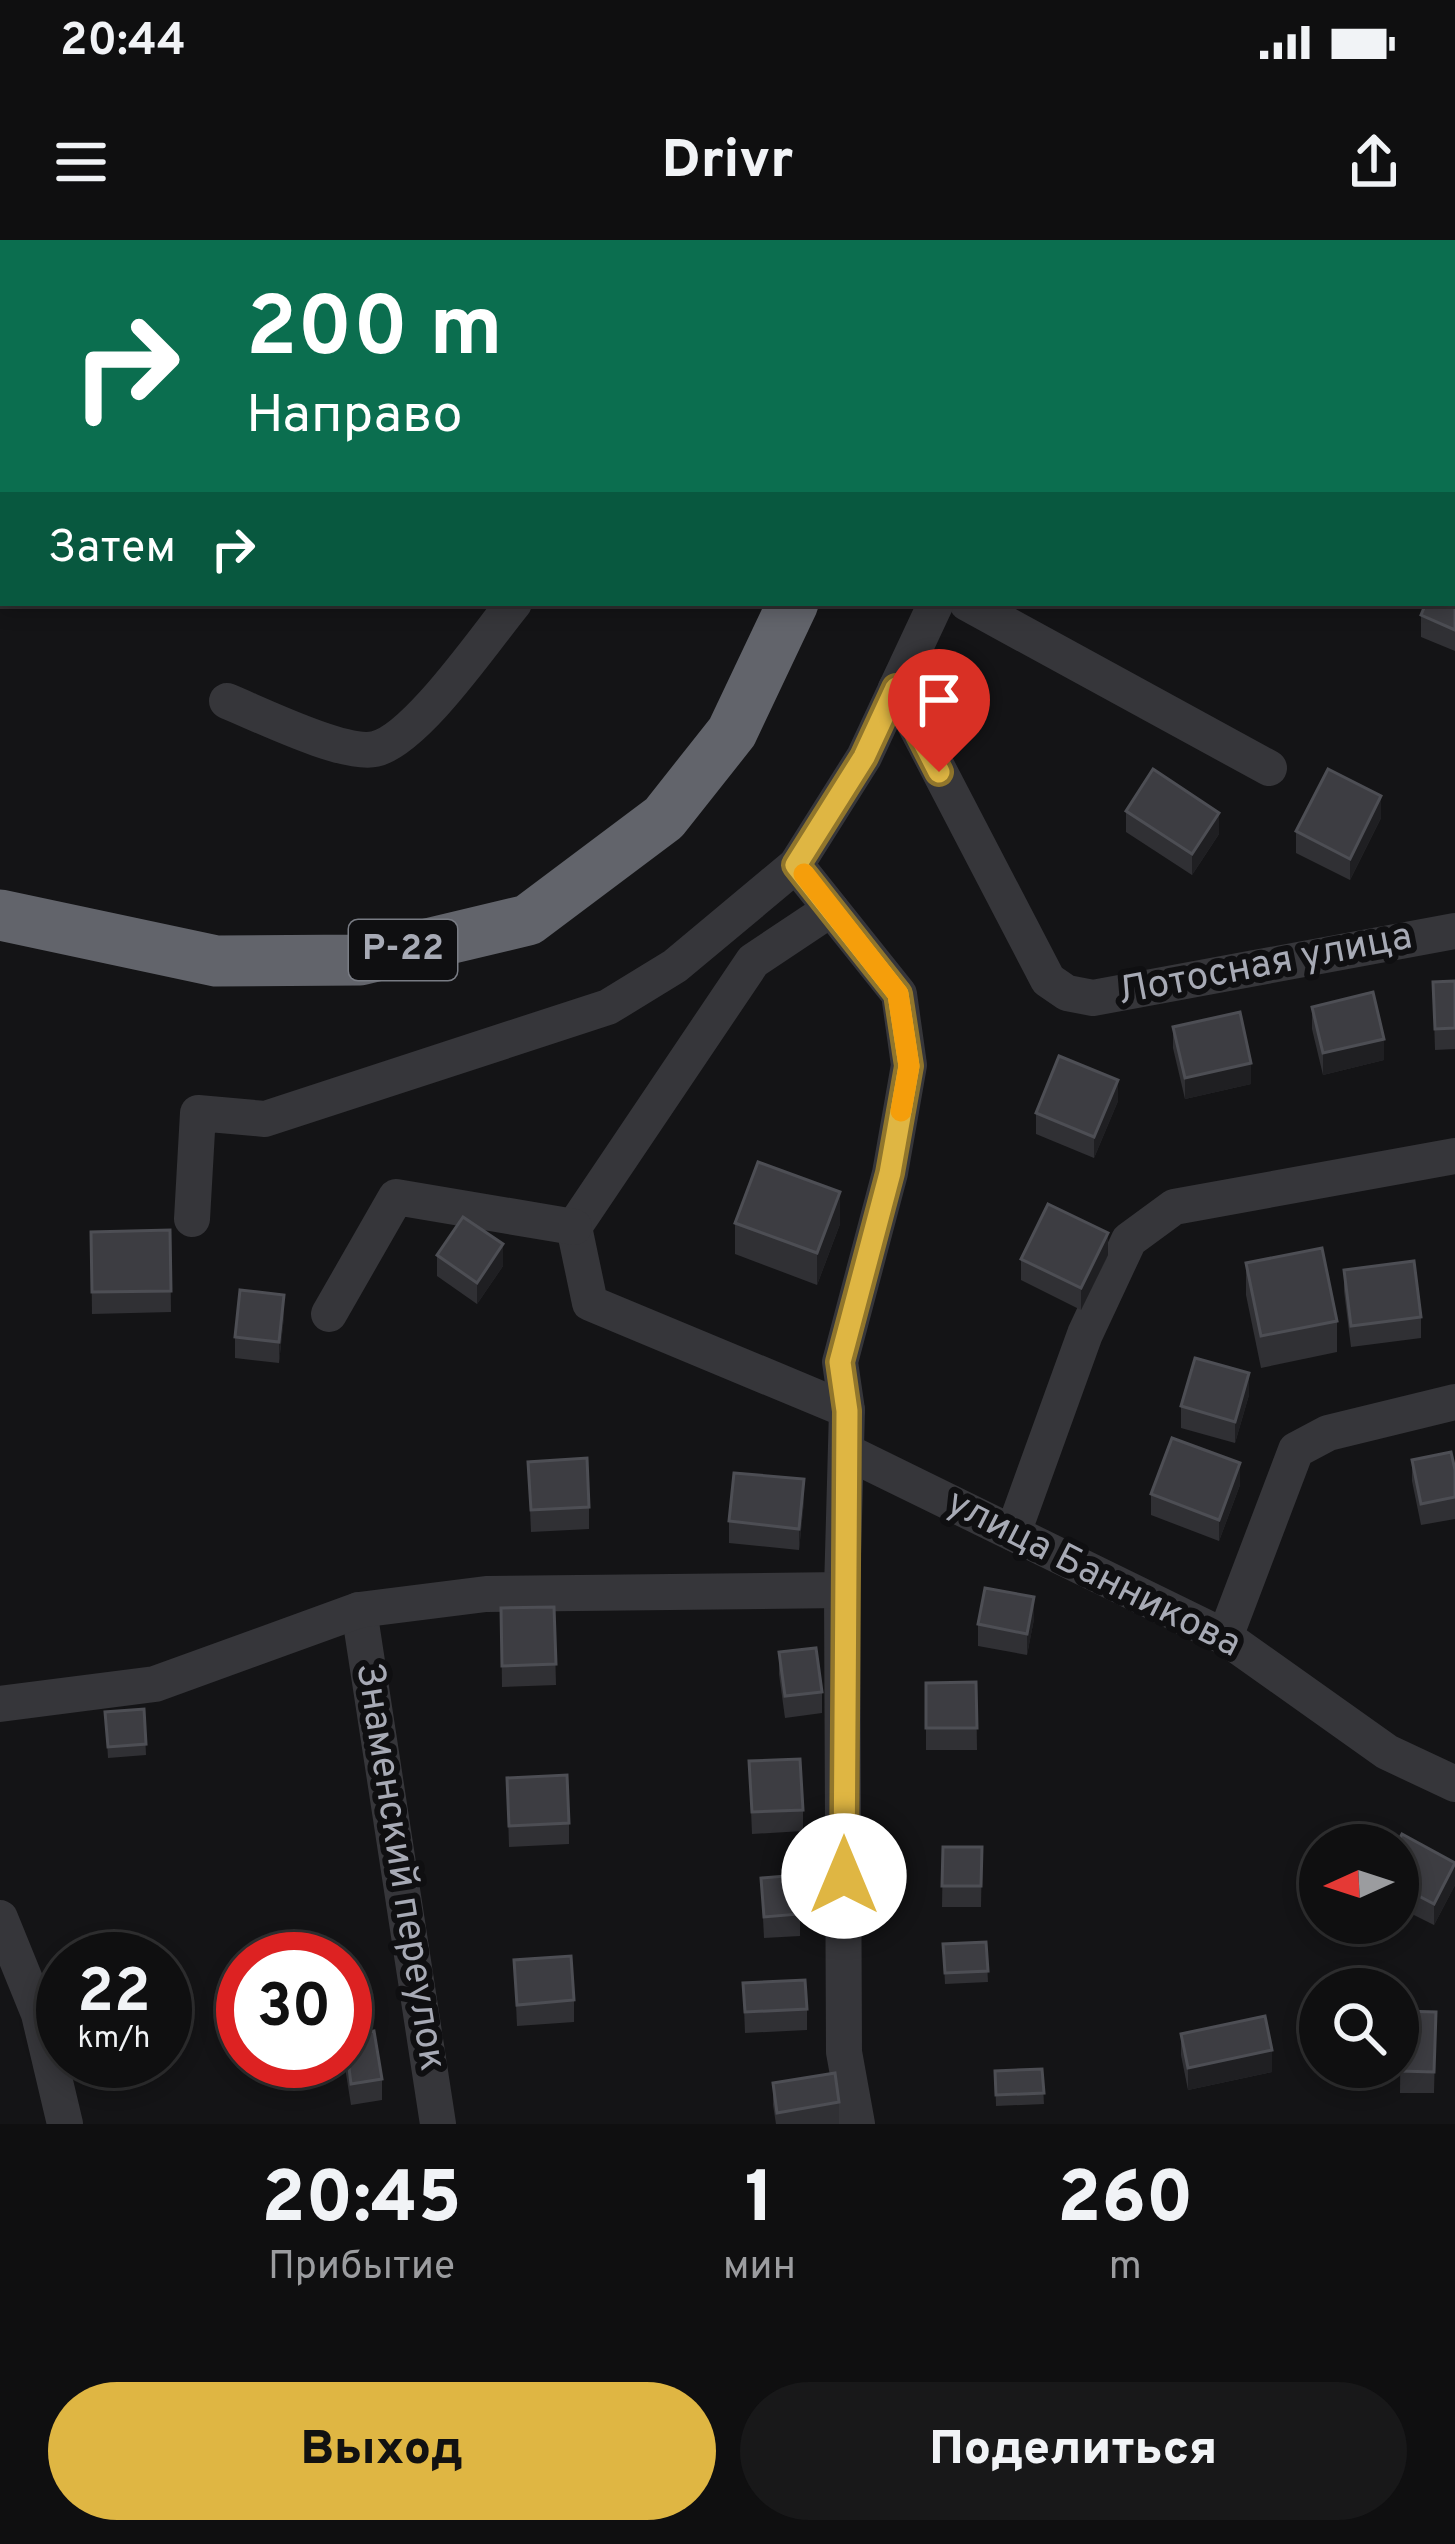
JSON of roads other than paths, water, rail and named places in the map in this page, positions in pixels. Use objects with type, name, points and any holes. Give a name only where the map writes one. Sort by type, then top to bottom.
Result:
[{"type":"highway","name":"Р-22","points":[[0,915],[216,961],[360,960],[528,920],[664,818],[732,732],[783,625]]},
{"type":"street","points":[[227,701],[340,745],[374,750],[403,735],[511,606]]},
{"type":"street","points":[[192,1219],[198,1113],[265,1119],[608,1007],[675,967],[796,865],[864,757],[935,606]]},
{"type":"street","points":[[972,606],[1269,768]]},
{"type":"street","name":"Лотосная улица","points":[[896,688],[1048,980],[1067,993],[1094,998],[1455,931]]},
{"type":"street","points":[[796,865],[898,994],[909,1066],[890,1173],[840,1362],[847,1411],[842,1589],[844,2052],[857,2124]]},
{"type":"street","points":[[831,909],[753,961],[574,1227],[590,1303],[847,1411]]},
{"type":"street","points":[[1013,1533],[1085,1334],[1130,1240],[1174,1207],[1455,1156]]},
{"type":"street","points":[[329,1314],[396,1197],[574,1227]]},
{"type":"street","points":[[1225,1636],[1296,1450],[1328,1433],[1455,1402]]},
{"type":"street","name":"улица Банникова","points":[[847,1452],[1225,1636],[1387,1752],[1455,1784]]},
{"type":"street","points":[[0,1704],[155,1684],[359,1610],[487,1594],[842,1589]]},
{"type":"street","name":"Знаменский переулок","points":[[359,1610],[438,2124]]},
{"type":"street","points":[[0,1918],[39,2014],[65,2124]]}]
